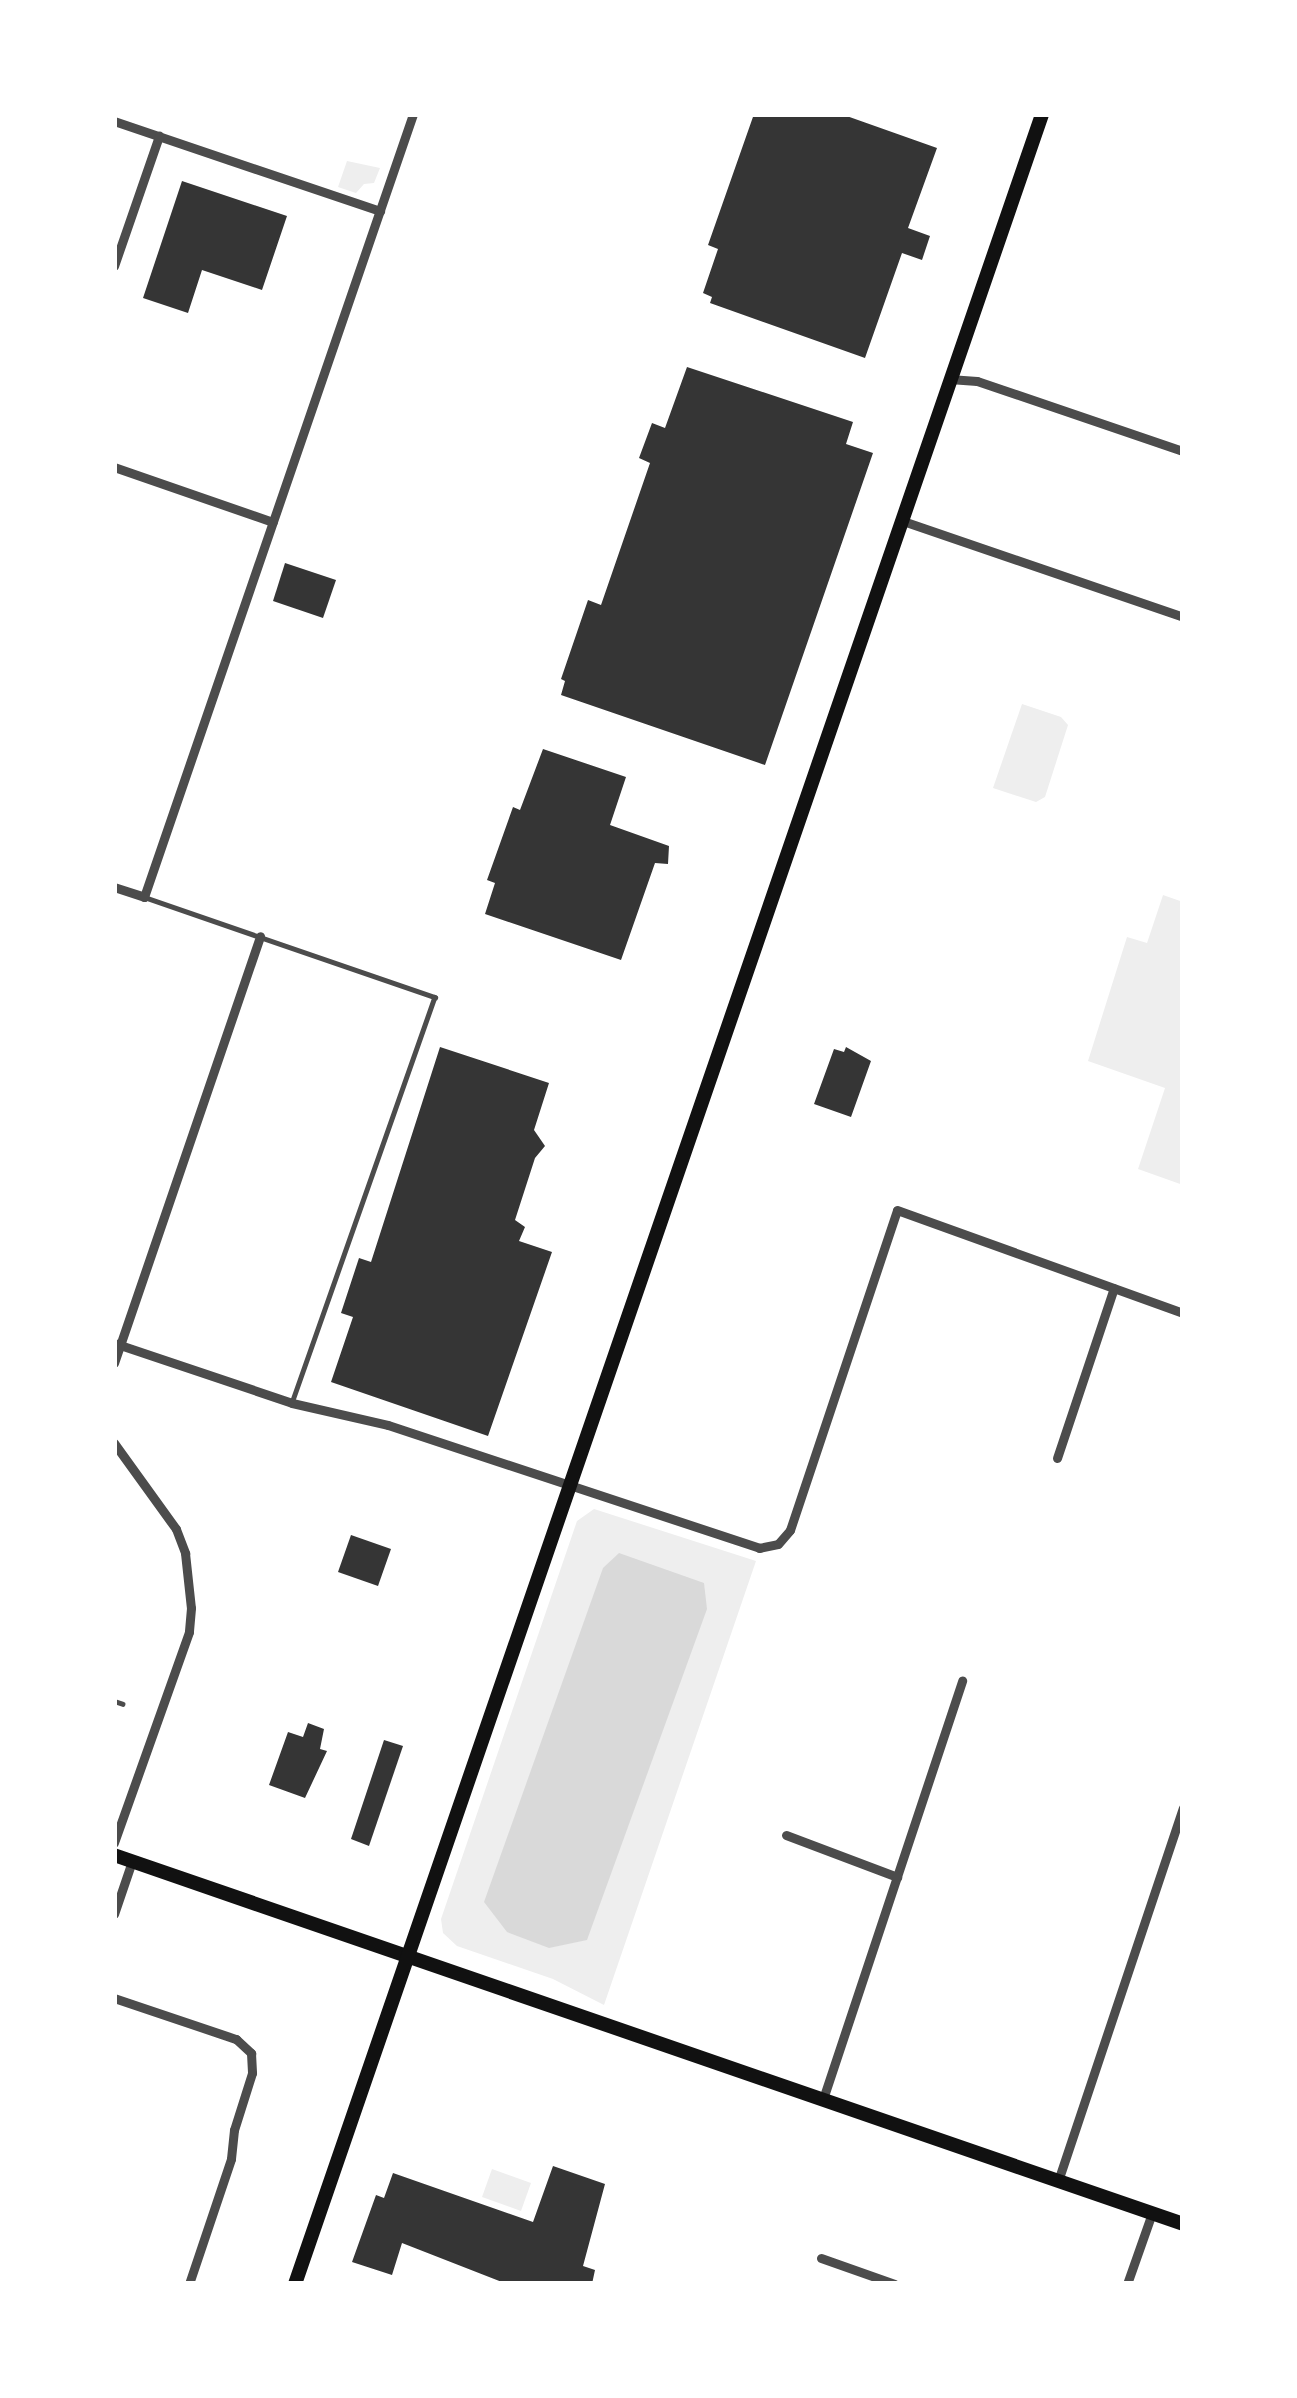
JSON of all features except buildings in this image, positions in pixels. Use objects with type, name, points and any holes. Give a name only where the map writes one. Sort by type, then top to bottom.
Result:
[{"type":"main road","points":[[295,2284],[1042,114]]},
{"type":"main road","points":[[114,1855],[1183,2224]]},
{"type":"street","points":[[114,887],[144,897],[413,114]]},
{"type":"street","points":[[114,121],[380,211]]},
{"type":"street","points":[[114,266],[159,136]]},
{"type":"street","points":[[949,379],[977,381],[1183,452]]},
{"type":"street","points":[[114,467],[273,522]]},
{"type":"street","points":[[901,520],[1183,617]]},
{"type":"street","points":[[114,1363],[260,936]]},
{"type":"street","points":[[117,1344],[292,1403],[388,1426],[759,1548],[778,1544],[790,1530],[897,1210],[1183,1312]]},
{"type":"street","points":[[1057,1458],[1114,1288]]},
{"type":"street","points":[[114,1443],[176,1529],[191,1608],[189,1631],[114,1843]]},
{"type":"street","points":[[823,2099],[962,1681]]},
{"type":"street","points":[[1058,2181],[1183,1808]]},
{"type":"street","points":[[786,1835],[897,1877]]},
{"type":"street","points":[[114,1914],[132,1862]]},
{"type":"street","points":[[114,1998],[236,2039],[251,2053],[252,2073],[234,2131],[231,2159],[189,2284]]},
{"type":"street","points":[[1127,2284],[1152,2213]]},
{"type":"street","points":[[821,2258],[895,2284]]},
{"type":"lane","points":[[144,897],[435,997],[292,1403]]},
{"type":"lane","points":[[114,1701],[123,1704]]},
{"type":"shaded area","points":[[347,161],[380,168],[374,183],[364,184],[356,193],[338,187]]},
{"type":"shaded area","points":[[1022,704],[1061,717],[1068,725],[1045,797],[1036,802],[993,788]]},
{"type":"shaded area","points":[[1163,895],[1183,902],[1183,1185],[1138,1169],[1165,1088],[1088,1061],[1127,937],[1147,943]]},
{"type":"shaded area","points":[[594,1509],[756,1561],[604,2005],[553,1979],[457,1946],[443,1933],[441,1919],[577,1521]]},
{"type":"shaded area","points":[[619,1553],[704,1583],[707,1609],[587,1940],[549,1948],[507,1932],[484,1902],[603,1568]]},
{"type":"shaded area","points":[[492,2169],[531,2183],[521,2211],[482,2197]]}]
